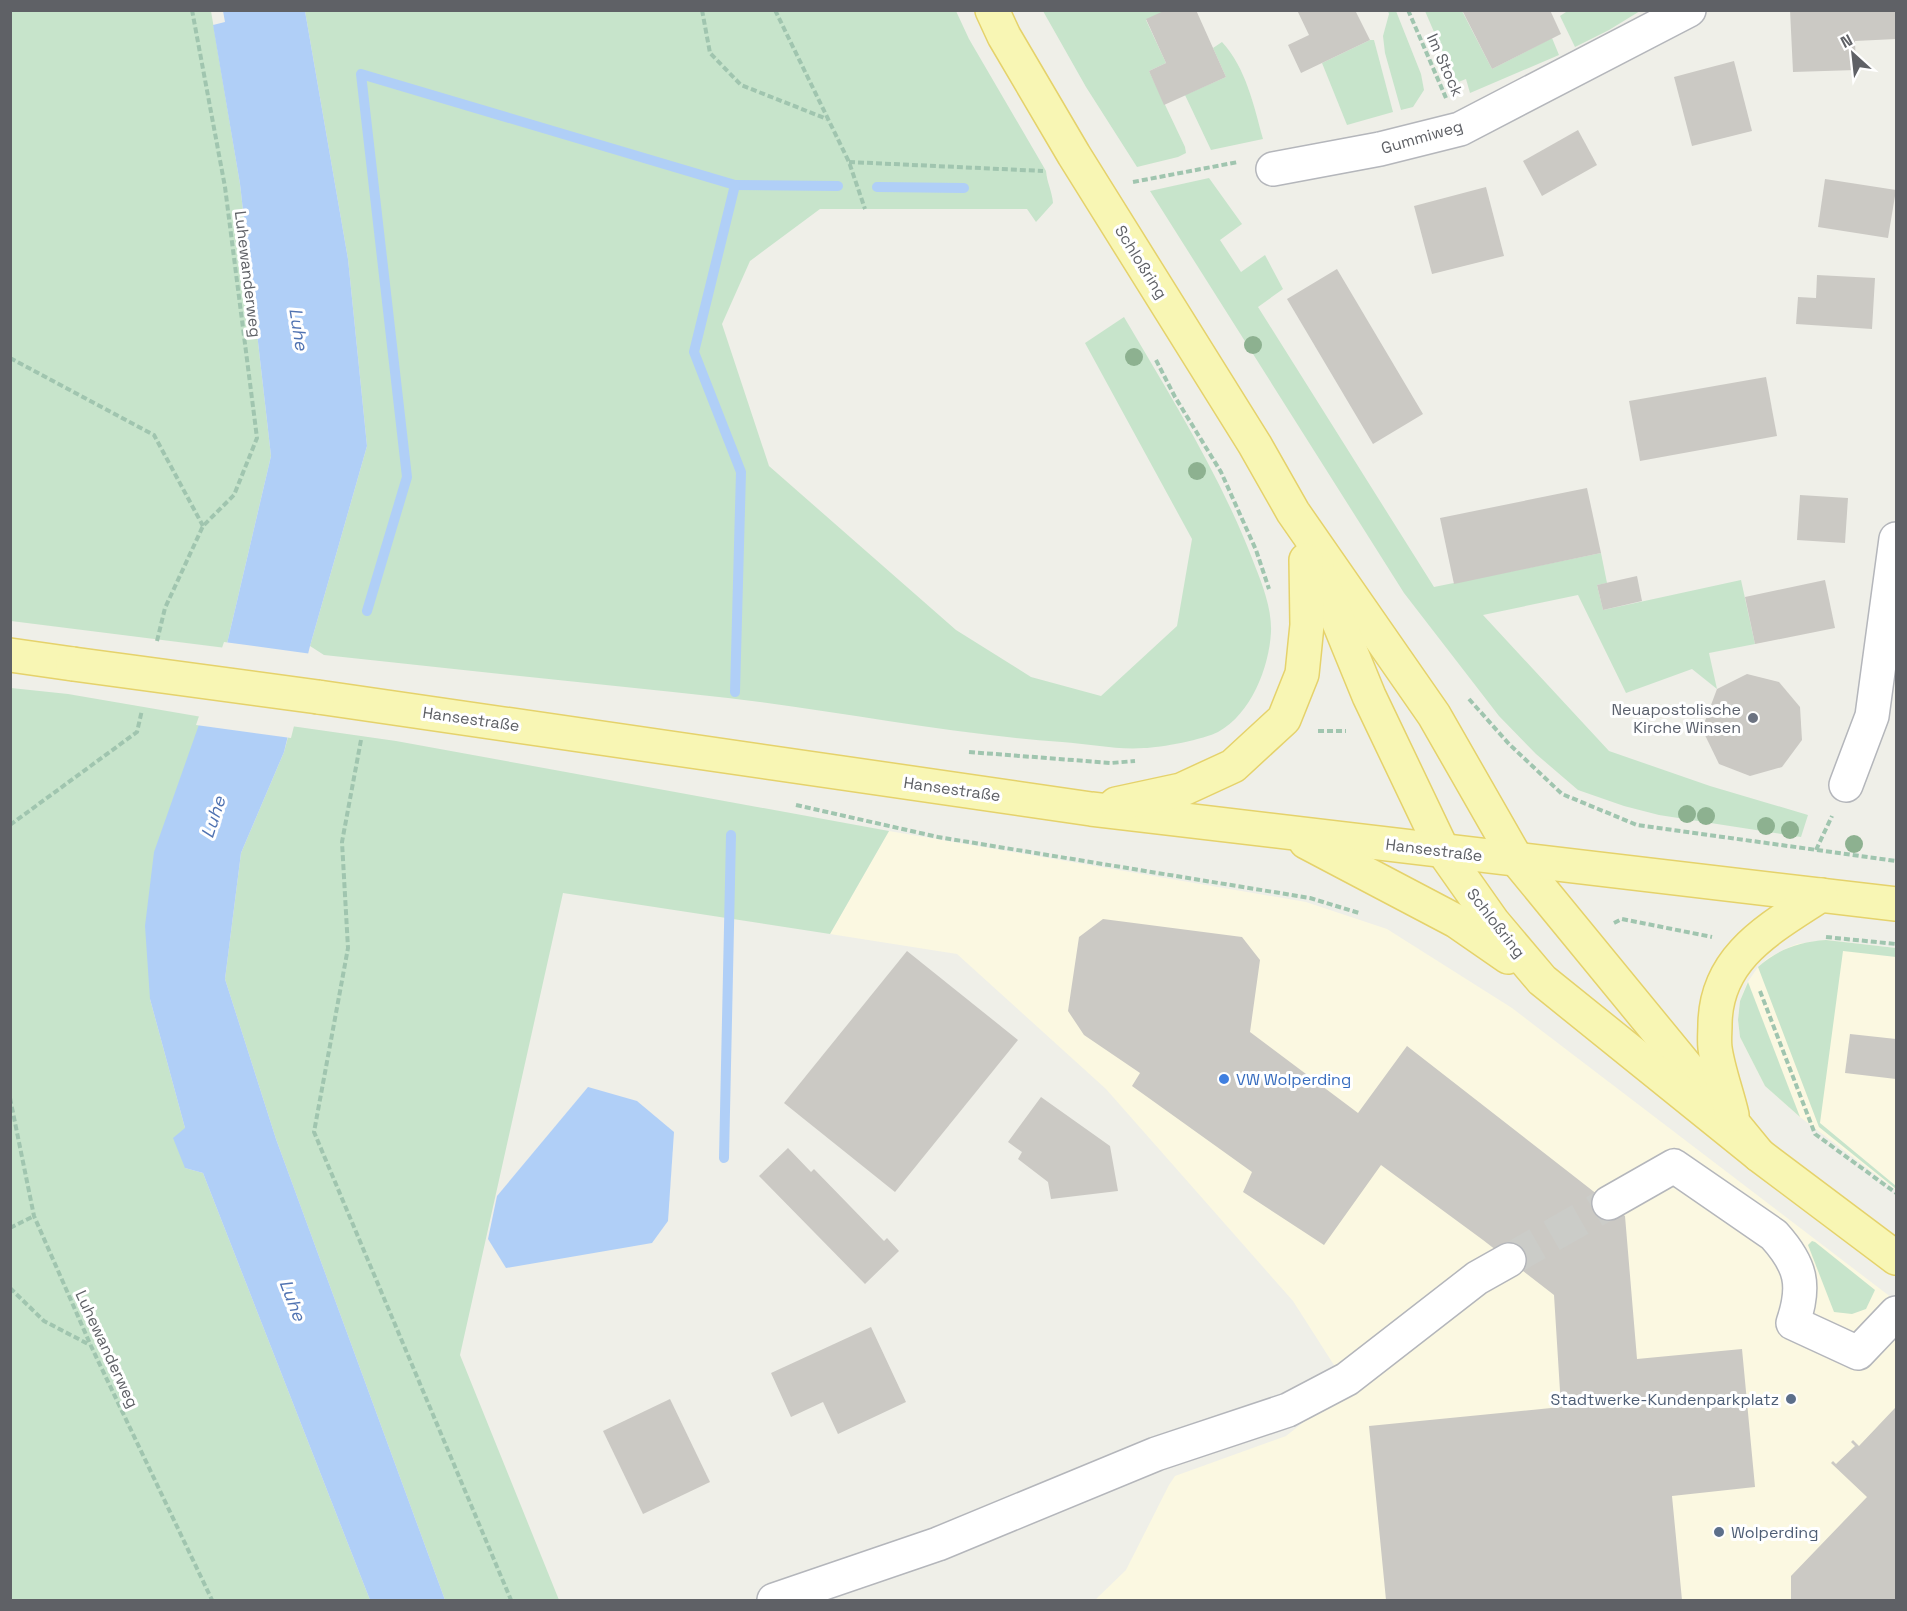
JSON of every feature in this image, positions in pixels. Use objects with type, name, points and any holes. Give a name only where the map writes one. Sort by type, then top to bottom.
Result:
[{"type":"main road","name":"Schloßring","points":[[992,10],[1004,36],[1074,155],[1255,444],[1299,526],[1369,696],[1443,851],[1493,922],[1542,980],[1759,1155],[1896,1258]]},
{"type":"main road","name":"Schloßring","points":[[1299,526],[1434,715],[1517,860],[1759,1155]]},
{"type":"main road","points":[[1091,809],[1181,789],[1233,766],[1284,719],[1302,674],[1307,625],[1299,526]]},
{"type":"main road","name":"Hansestraße","points":[[10,654],[1091,809],[1896,904]]},
{"type":"main road","points":[[1287,832],[1456,921],[1542,980]]},
{"type":"main road","points":[[1735,1125],[1714,1047],[1715,1008],[1724,982],[1740,955],[1765,932],[1821,895]]},
{"type":"street","name":"Gummiweg","points":[[1273,170],[1380,149],[1460,129],[1689,10]]},
{"type":"street","points":[[1845,785],[1884,711],[1896,539]]},
{"type":"street","points":[[1608,1203],[1674,1166],[1774,1236],[1786,1248],[1800,1278],[1801,1293],[1793,1323],[1858,1353],[1896,1313]]},
{"type":"street","points":[[774,1600],[938,1544],[1156,1454],[1288,1410],[1347,1379],[1477,1278],[1509,1260]]},
{"type":"path","name":"Luhewanderweg","points":[[192,10],[225,187],[257,438],[234,495],[203,526]]},
{"type":"path","points":[[702,10],[710,52],[741,85],[828,119]]},
{"type":"path","points":[[775,10],[849,162],[865,209]]},
{"type":"path","name":"Im Stock","points":[[1408,10],[1460,129]]},
{"type":"path","points":[[1132,182],[1247,161],[1273,170]]},
{"type":"path","points":[[849,162],[1046,171]]},
{"type":"path","points":[[1154,356],[1175,397],[1221,472],[1256,550],[1270,595]]},
{"type":"path","points":[[10,358],[154,435],[203,526],[165,608]]},
{"type":"path","points":[[1471,702],[1509,744],[1562,794],[1637,825],[1896,861]]},
{"type":"path","points":[[10,825],[137,732]]},
{"type":"path","points":[[361,736],[342,842],[348,948],[314,1132],[511,1600]]},
{"type":"path","points":[[786,803],[938,837],[1310,898],[1361,914]]},
{"type":"path","points":[[1622,920],[1724,940],[1740,955],[1751,969],[1815,1134],[1896,1193]]},
{"type":"path","points":[[1816,937],[1832,936],[1896,944]]},
{"type":"path","name":"Luhewanderweg","points":[[10,1098],[34,1216],[91,1346],[212,1600]]},
{"type":"path","points":[[10,1228],[34,1216]]},
{"type":"path","points":[[10,1288],[44,1321],[91,1346]]},
{"type":"shaded area","points":[[889,831],[1306,902],[1387,929],[1512,1008],[1896,1301],[1896,1600],[1095,1600],[1126,1570],[1175,1476],[1286,1436],[1348,1387],[1293,1301],[1106,1089],[957,954],[830,934]]},
{"type":"shaded area","points":[[1826,940],[1896,948],[1896,1190],[1800,1117],[1765,1086],[1740,1037],[1738,1020],[1740,1001],[1747,983],[1758,967],[1768,958],[1797,944]]},
{"type":"green space","points":[[1569,10],[1640,11],[1575,47],[1560,16]]},
{"type":"green space","points":[[11,11],[211,11],[240,184],[271,456],[226,648],[11,621]]},
{"type":"green space","points":[[305,11],[956,11],[969,39],[1046,171],[1053,203],[1036,222],[1027,209],[820,209],[750,261],[722,324],[769,466],[956,630],[1031,677],[1101,696],[1177,626],[1192,539],[1085,343],[1124,317],[1227,501],[1242,533],[1266,598],[1270,615],[1270,646],[1262,675],[1249,702],[1230,724],[1218,732],[1182,743],[1151,748],[1114,748],[978,734],[728,698],[324,655],[310,646],[367,446],[348,259]]},
{"type":"green space","points":[[1043,11],[1166,11],[1146,20],[1166,63],[1149,71],[1186,153],[1137,167],[1086,87]]},
{"type":"green space","points":[[1388,11],[1396,11],[1421,74],[1424,90],[1413,107],[1401,110],[1385,53],[1383,36]]},
{"type":"green space","points":[[1425,11],[1462,11],[1492,69],[1552,38],[1559,55],[1470,93],[1466,79],[1456,83]]},
{"type":"green space","points":[[1374,40],[1393,112],[1347,125],[1322,63]]},
{"type":"green space","points":[[1222,42],[1243,75],[1263,139],[1211,150],[1185,95],[1226,77],[1213,48]]},
{"type":"green space","points":[[1209,178],[1242,224],[1220,240],[1241,272],[1265,255],[1283,289],[1258,307],[1434,587],[1601,553],[1607,583],[1597,585],[1603,610],[1741,580],[1755,644],[1709,653],[1717,689],[1692,669],[1626,693],[1578,595],[1483,615],[1609,751],[1710,786],[1808,815],[1801,837],[1659,815],[1578,790],[1536,754],[1499,716],[1404,593],[1150,191]]},
{"type":"green space","points":[[11,688],[68,694],[202,717],[150,999],[185,1128],[185,1168],[203,1173],[370,1600],[11,1600]]},
{"type":"green space","points":[[291,726],[396,741],[889,831],[830,934],[563,893],[460,1355],[559,1600],[445,1600],[276,1139],[225,979],[241,853],[284,752]]},
{"type":"green space","points":[[1826,940],[1896,948],[1896,957],[1843,951],[1820,1123],[1896,1186],[1896,1189],[1819,1127],[1758,967],[1773,955],[1789,948]]},
{"type":"green space","points":[[1748,982],[1800,1117],[1765,1086],[1740,1037],[1738,1020],[1740,1001]]},
{"type":"green space","points":[[1812,1241],[1875,1290],[1866,1309],[1852,1314],[1834,1312],[1808,1245]]},
{"type":"water","name":"Luhe","points":[[223,11],[305,11],[348,259],[367,446],[310,646],[284,752],[241,853],[225,979],[276,1139],[445,1600],[370,1600],[203,1173],[185,1168],[173,1138],[185,1128],[150,999],[145,926],[154,852],[226,648],[271,456],[240,184],[213,25],[225,22]]},
{"type":"water","points":[[588,1087],[637,1101],[674,1132],[668,1221],[652,1243],[506,1268],[488,1239],[497,1196]]},
{"type":"pier","points":[[224,642],[312,654],[291,738],[196,725]]},
{"type":"building","points":[[1166,10],[1196,10],[1226,77],[1164,105],[1149,71],[1166,63],[1146,19]]},
{"type":"building","points":[[1297,10],[1355,10],[1370,40],[1301,73],[1288,45],[1309,35]]},
{"type":"building","points":[[1462,10],[1550,10],[1561,34],[1492,69]]},
{"type":"building","points":[[1790,10],[1896,10],[1896,39],[1855,41],[1856,70],[1793,72]]},
{"type":"building","points":[[1734,61],[1752,131],[1692,146],[1674,77]]},
{"type":"building","points":[[1578,130],[1597,165],[1542,196],[1523,161]]},
{"type":"building","points":[[1825,179],[1896,190],[1888,238],[1818,227]]},
{"type":"building","points":[[1486,187],[1504,256],[1432,274],[1414,206]]},
{"type":"building","points":[[1337,269],[1423,414],[1373,444],[1287,299]]},
{"type":"building","points":[[1817,275],[1875,278],[1872,329],[1796,324],[1798,297],[1816,298]]},
{"type":"building","points":[[1766,377],[1777,436],[1640,461],[1629,401]]},
{"type":"building","points":[[1587,488],[1601,553],[1454,584],[1440,518]]},
{"type":"building","points":[[1800,495],[1848,498],[1845,543],[1797,540]]},
{"type":"building","points":[[1637,576],[1642,601],[1603,610],[1597,585]]},
{"type":"building","points":[[1825,580],[1835,628],[1755,644],[1745,597]]},
{"type":"building","name":"Neuapostolische Kirche Winsen","points":[[1747,674],[1779,682],[1800,707],[1802,740],[1782,767],[1750,776],[1719,764],[1702,729],[1717,689]]},
{"type":"building","points":[[1103,919],[1242,937],[1260,960],[1250,1032],[1358,1113],[1407,1046],[1625,1216],[1637,1359],[1742,1349],[1755,1487],[1672,1496],[1682,1600],[1386,1600],[1369,1426],[1561,1407],[1554,1295],[1381,1165],[1324,1245],[1243,1192],[1252,1172],[1132,1086],[1140,1073],[1084,1035],[1068,1011],[1079,937]]},
{"type":"building","points":[[907,951],[1018,1040],[895,1192],[784,1103]]},
{"type":"building","points":[[1850,1034],[1896,1039],[1896,1079],[1845,1073]]},
{"type":"building","points":[[1041,1097],[1110,1146],[1118,1191],[1051,1199],[1048,1182],[1018,1159],[1022,1152],[1008,1142]]},
{"type":"building","points":[[788,1148],[811,1172],[814,1169],[884,1241],[887,1238],[899,1251],[865,1284],[759,1176]]},
{"type":"building","points":[[871,1327],[906,1402],[838,1434],[823,1402],[791,1417],[771,1373]]},
{"type":"building","points":[[670,1399],[710,1482],[643,1514],[603,1431]]},
{"type":"building","points":[[1895,1408],[1896,1600],[1791,1600],[1791,1576],[1867,1497],[1831,1463],[1833,1461],[1836,1464],[1855,1446],[1851,1442],[1853,1440],[1859,1446]]},
{"type":"waterway","points":[[367,611],[407,477],[361,74],[735,185],[694,352],[741,472],[735,692]]},
{"type":"waterway","points":[[735,185],[838,186]]},
{"type":"waterway","points":[[877,187],[964,188]]},
{"type":"waterway","points":[[724,1158],[731,835]]},
{"type":"tunnel","points":[[1509,1260],[1609,1203]]},
{"type":"place","name":"Neuapostolische Kirche Winsen","points":[[1753,718]]},
{"type":"place","name":"VW Wolperding","points":[[1224,1079]]},
{"type":"place","name":"Stadtwerke-Kundenparkplatz","points":[[1791,1399]]},
{"type":"place","name":"Wolperding","points":[[1719,1532]]}]
